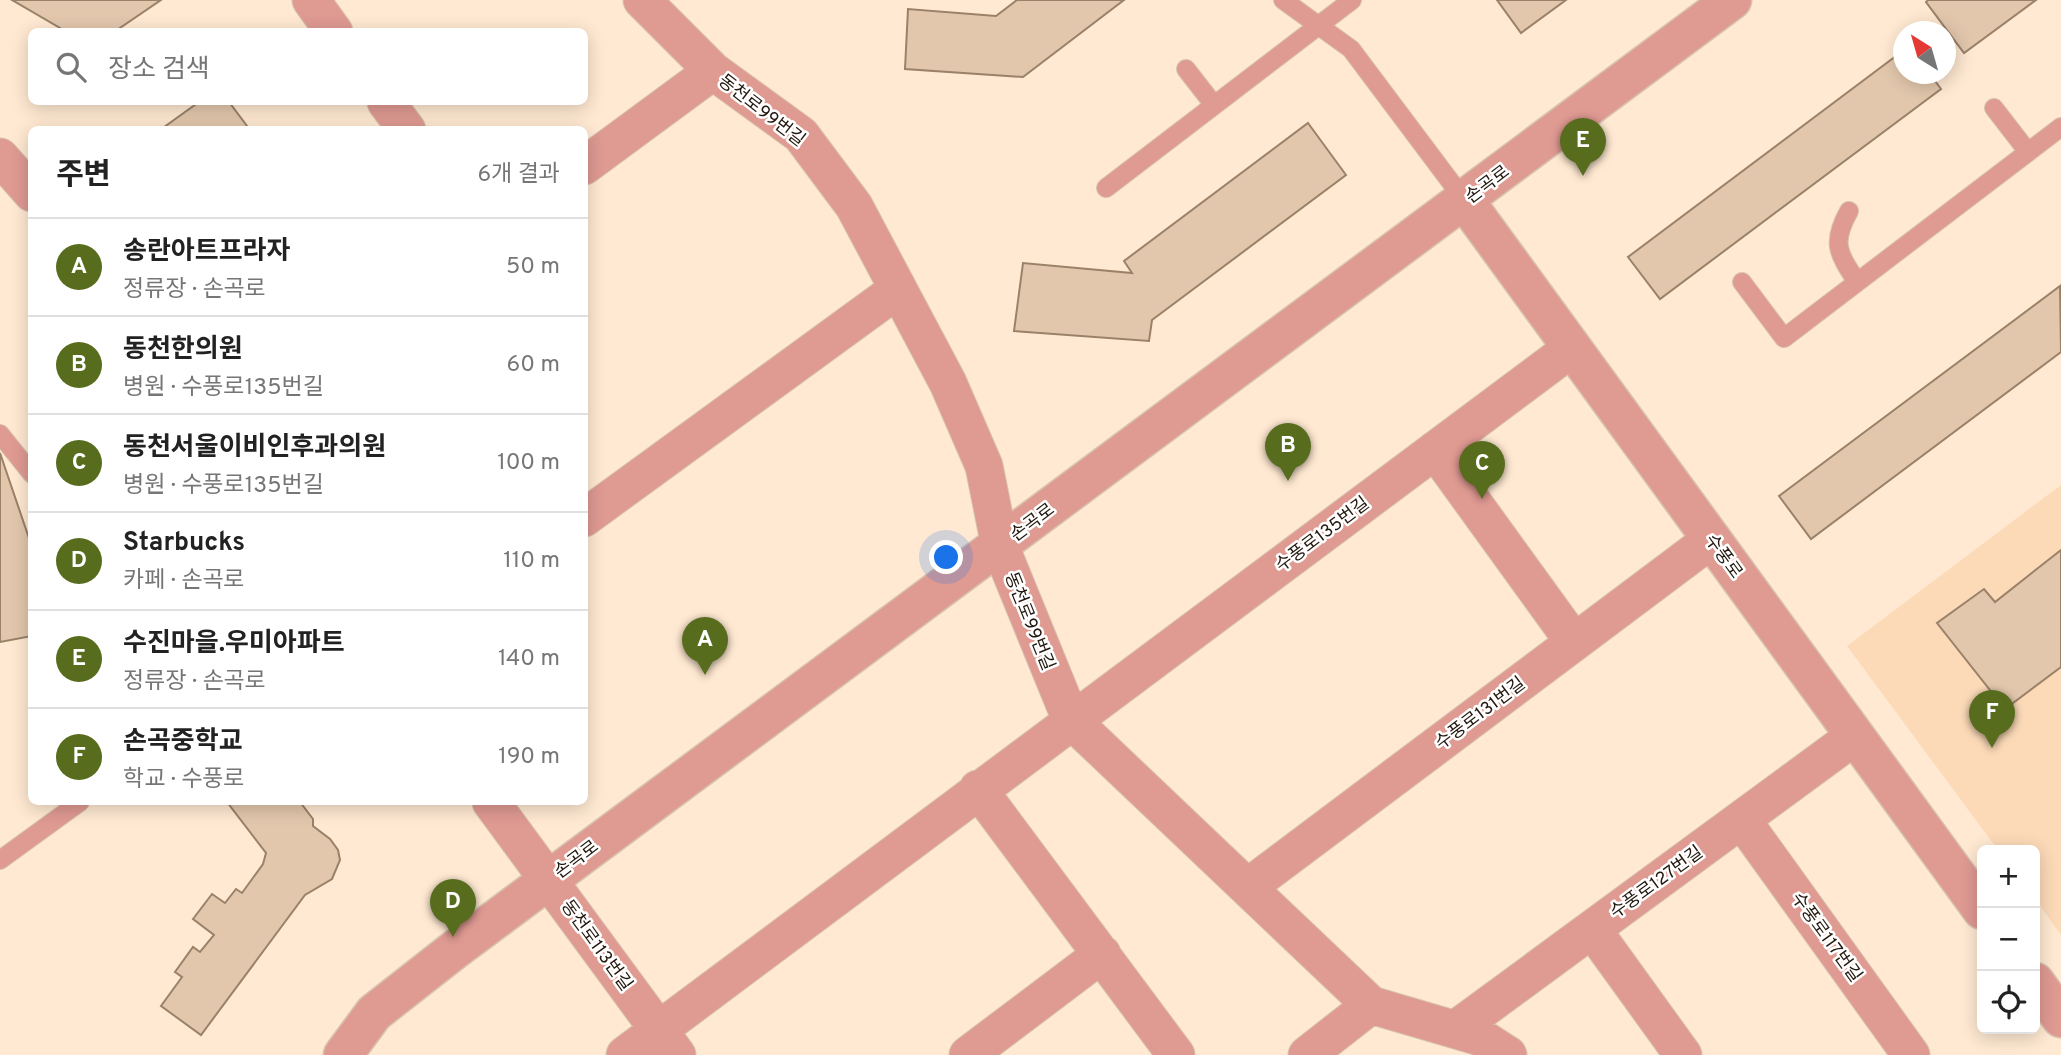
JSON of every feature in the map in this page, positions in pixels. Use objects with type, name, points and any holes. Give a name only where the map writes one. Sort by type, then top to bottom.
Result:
[{"type":"street","points":[[311,0],[331,28]]},
{"type":"street","name":"동천로99번길","points":[[642,0],[713,71],[801,135],[854,206],[948,383],[984,466],[999,546],[1071,720],[1371,1005],[1480,1037],[1508,1055]]},
{"type":"street","name":"손곡로","points":[[343,1055],[374,1013],[550,879],[1732,0]]},
{"type":"street","points":[[588,163],[713,71]]},
{"type":"street","points":[[388,105],[404,126]]},
{"type":"street","points":[[0,157],[28,188]]},
{"type":"street","name":"수풍로","points":[[1465,201],[1981,908]]},
{"type":"street","points":[[588,515],[897,290]]},
{"type":"street","name":"수풍로135번길","points":[[625,1055],[668,1043],[978,789],[1572,348]]},
{"type":"street","points":[[1435,450],[1574,642]]},
{"type":"street","name":"수풍로131번길","points":[[1248,887],[1712,539]]},
{"type":"street","name":"수풍로127번길","points":[[1456,1029],[1856,736]]},
{"type":"street","points":[[978,789],[1176,1055]]},
{"type":"street","name":"동천로113번길","points":[[493,805],[668,1043]]},
{"type":"street","name":"수풍로117번길","points":[[1742,820],[1911,1055]]},
{"type":"street","points":[[1592,929],[1683,1055]]},
{"type":"street","points":[[968,1055],[1102,954]]},
{"type":"street","points":[[2040,989],[2061,1018]]},
{"type":"street","points":[[1307,1055],[1371,1005]]},
{"type":"lane","points":[[1283,0],[1351,49],[1465,201]]},
{"type":"lane","points":[[1106,188],[1352,0]]},
{"type":"lane","points":[[1186,69],[1214,105]]},
{"type":"lane","points":[[1994,108],[2028,152]]},
{"type":"lane","points":[[1742,282],[1784,338],[2061,127]]},
{"type":"lane","points":[[1849,211],[1836,233],[1841,257],[1857,282]]},
{"type":"lane","points":[[0,434],[28,469]]},
{"type":"lane","points":[[0,860],[76,805]]},
{"type":"shaded area","points":[[2061,485],[2061,935],[2040,906],[2040,845],[1994,845],[1847,646]]},
{"type":"building","points":[[12,0],[161,0],[120,28],[60,28]]},
{"type":"building","points":[[1017,0],[1124,0],[1023,77],[905,69],[908,9],[996,16]]},
{"type":"building","points":[[1497,0],[1566,0],[1521,33]]},
{"type":"building","points":[[2036,0],[1964,53],[1956,42],[1956,21],[1940,21],[1926,2]]},
{"type":"building","points":[[1893,58],[1893,84],[1937,84],[1941,89],[1660,299],[1628,257]]},
{"type":"building","points":[[195,105],[231,105],[247,126],[166,126]]},
{"type":"building","points":[[1308,123],[1346,175],[1152,320],[1149,341],[1014,331],[1023,263],[1132,273],[1124,261]]},
{"type":"building","points":[[2060,286],[2061,352],[1811,539],[1779,496]]},
{"type":"building","points":[[0,453],[28,535],[28,637],[0,642]]},
{"type":"building","points":[[2061,550],[2061,667],[2005,709],[1937,623],[1984,589],[1995,602]]},
{"type":"building","points":[[229,805],[302,805],[313,819],[313,826],[330,839],[338,850],[340,860],[332,879],[305,895],[201,1035],[161,1006],[182,977],[175,972],[193,947],[200,952],[214,935],[193,919],[212,894],[225,903],[236,889],[242,893],[263,864],[266,853]]},
{"type":"place","name":"수진마을.우미아파트","points":[[1583,176]]},
{"type":"place","name":"동천한의원","points":[[1288,481]]},
{"type":"place","name":"동천서울이비인후과의원","points":[[1482,499]]},
{"type":"place","name":"송란아트프라자","points":[[705,675]]},
{"type":"place","name":"손곡중학교","points":[[1992,748]]},
{"type":"place","name":"Starbucks","points":[[453,937]]}]
